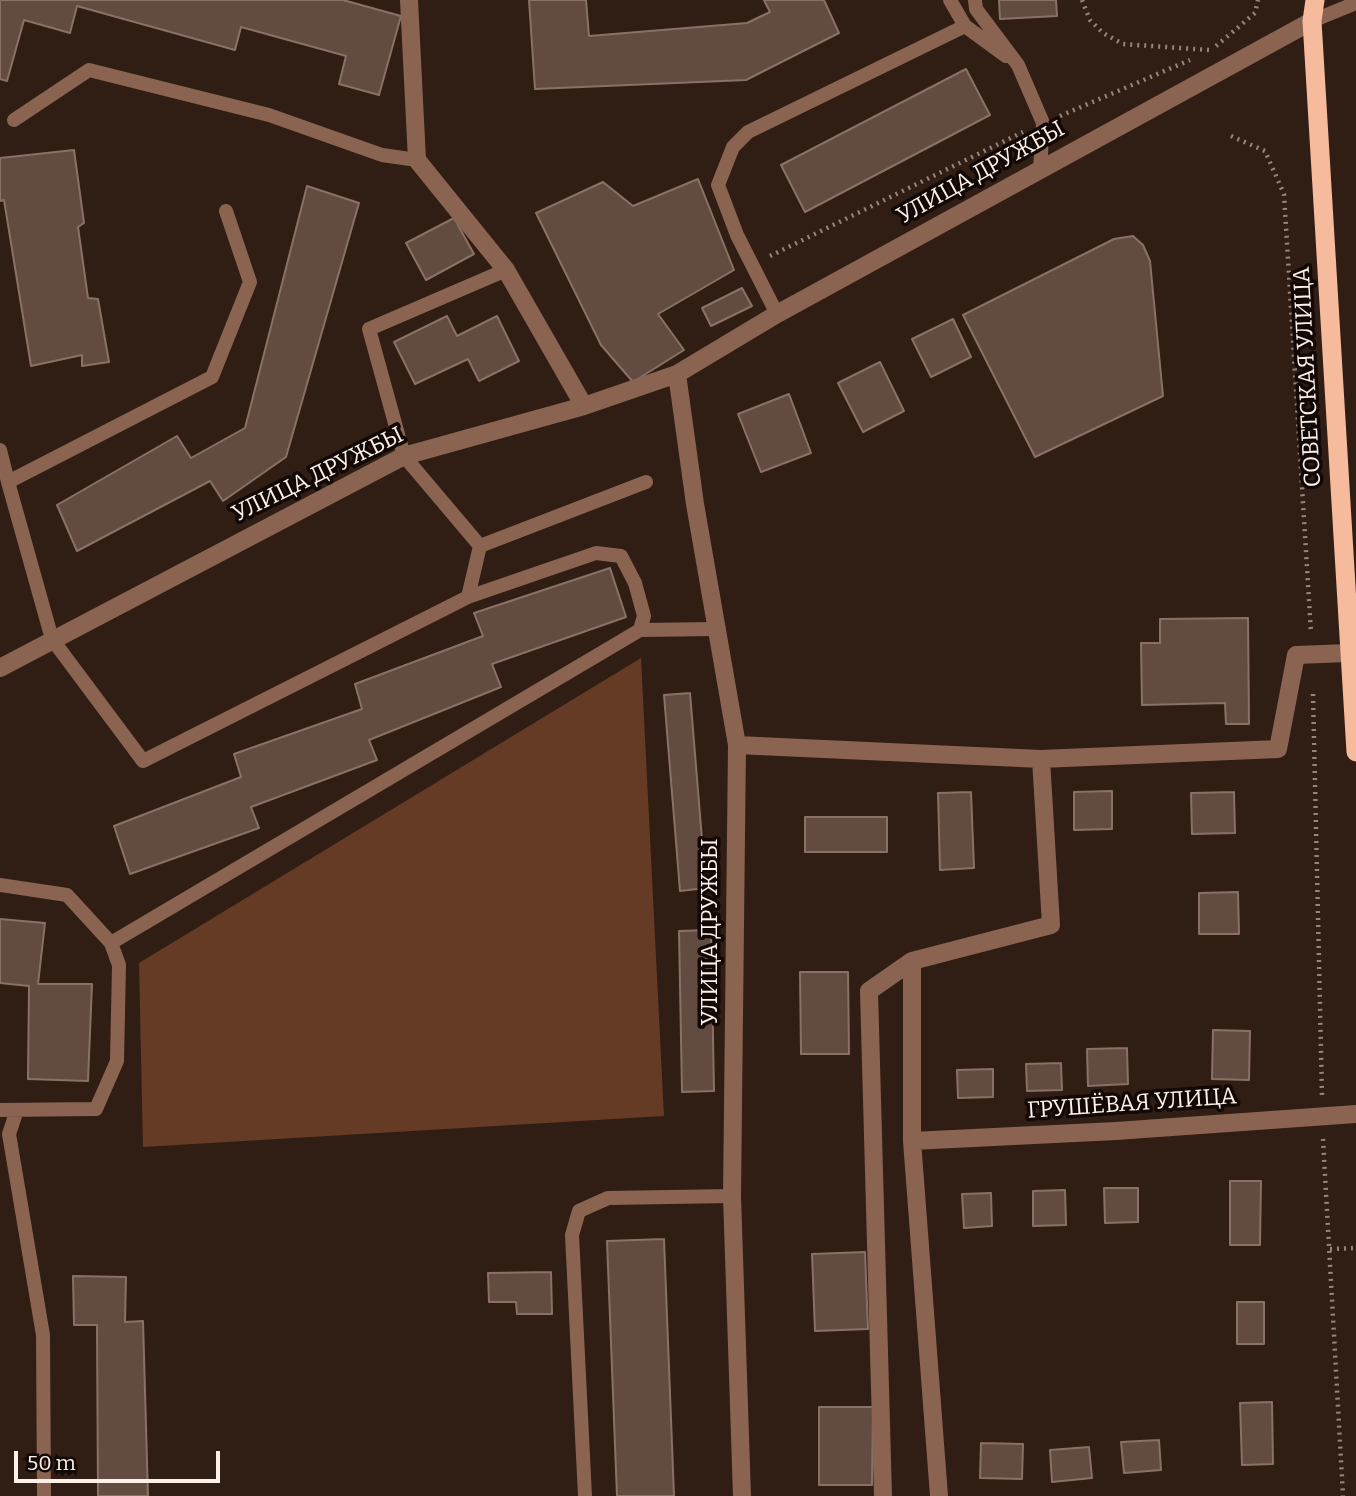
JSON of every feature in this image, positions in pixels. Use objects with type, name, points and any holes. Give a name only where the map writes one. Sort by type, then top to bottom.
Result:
[{"type":"highway","name":"СОВЕТСКАЯ УЛИЦА","points":[[1315,0],[1312,21],[1356,752]]},
{"type":"street","points":[[409,0],[417,160],[506,270],[584,406]]},
{"type":"street","name":"УЛИЦА ДРУЖБЫ","points":[[0,668],[404,456],[584,406],[677,374],[777,314],[1312,21]]},
{"type":"street","name":"УЛИЦА ДРУЖБЫ","points":[[677,374],[737,745],[732,1196],[742,1496]]},
{"type":"street","points":[[737,745],[1041,759],[1278,749],[1296,655],[1349,653]]},
{"type":"street","points":[[883,1496],[869,991],[912,961],[1051,925],[1041,759]]},
{"type":"street","points":[[912,961],[912,1140],[939,1496]]},
{"type":"street","name":"ГРУШЁВАЯ УЛИЦА","points":[[912,1140],[1116,1131],[1356,1114]]},
{"type":"lane","points":[[950,0],[965,26],[1018,65]]},
{"type":"lane","points":[[975,0],[976,9],[1018,65],[1043,123],[1040,169]]},
{"type":"lane","points":[[1312,21],[1356,3]]},
{"type":"lane","points":[[777,314],[737,235],[718,185],[733,147],[748,132],[965,26]]},
{"type":"lane","points":[[14,120],[89,70],[269,115],[382,155],[417,160]]},
{"type":"lane","points":[[8,482],[212,377],[250,282],[226,211]]},
{"type":"lane","points":[[480,546],[404,456],[369,329],[506,270]]},
{"type":"lane","points":[[0,450],[52,639],[144,761],[468,597],[596,553],[621,556],[638,594],[644,616],[640,631]]},
{"type":"lane","points":[[480,546],[646,482]]},
{"type":"lane","points":[[468,597],[480,546]]},
{"type":"lane","points":[[111,943],[640,631],[717,629]]},
{"type":"lane","points":[[0,885],[67,895],[111,943],[119,965],[117,1061],[96,1108],[0,1110]]},
{"type":"lane","points":[[17,1110],[9,1134],[43,1335],[44,1496]]},
{"type":"lane","points":[[585,1496],[572,1235],[579,1211],[608,1198],[732,1196]]},
{"type":"path","points":[[1082,0],[1090,20],[1103,33],[1123,44],[1211,50]]},
{"type":"path","points":[[753,264],[1043,123],[1211,50],[1255,13],[1258,0]]},
{"type":"path","points":[[1231,136],[1265,151],[1284,194],[1312,653],[1322,1115],[1343,1496]]},
{"type":"path","points":[[1330,1249],[1356,1248]]},
{"type":"shaded area","points":[[641,658],[664,1116],[143,1147],[139,963]]},
{"type":"building","points":[[0,0],[343,0],[401,16],[379,95],[339,84],[346,56],[241,27],[235,50],[77,6],[70,33],[24,20],[7,81],[0,79]]},
{"type":"building","points":[[529,0],[586,0],[589,36],[747,23],[770,12],[764,0],[824,0],[839,33],[746,80],[535,89]]},
{"type":"building","points":[[999,0],[1056,0],[1057,16],[1000,19]]},
{"type":"building","points":[[966,69],[990,115],[805,212],[781,165]]},
{"type":"building","points":[[74,150],[84,223],[78,227],[88,298],[98,299],[109,362],[82,366],[82,355],[31,366],[4,200],[0,201],[0,158]]},
{"type":"building","points":[[698,179],[734,270],[658,314],[684,350],[633,382],[601,345],[536,213],[603,182],[633,206]]},
{"type":"building","points":[[307,186],[359,203],[286,457],[223,501],[210,481],[77,551],[57,505],[177,436],[191,458],[245,428]]},
{"type":"building","points":[[454,218],[474,254],[426,280],[406,243]]},
{"type":"building","points":[[1133,236],[1143,245],[1150,261],[1163,396],[1035,457],[963,315],[1114,239]]},
{"type":"building","points":[[742,288],[752,306],[711,326],[702,308]]},
{"type":"building","points":[[447,316],[457,336],[497,316],[519,361],[479,381],[468,359],[415,384],[394,342]]},
{"type":"building","points":[[953,319],[971,357],[931,377],[912,339]]},
{"type":"building","points":[[880,362],[904,411],[863,432],[838,383]]},
{"type":"building","points":[[789,394],[811,453],[761,472],[738,414]]},
{"type":"building","points":[[610,568],[626,617],[492,664],[501,687],[369,740],[377,760],[251,807],[259,828],[130,874],[114,826],[241,777],[234,754],[362,709],[355,684],[483,636],[474,613]]},
{"type":"building","points":[[1248,618],[1249,724],[1226,724],[1225,703],[1142,705],[1141,643],[1160,643],[1160,619]]},
{"type":"building","points":[[690,693],[706,888],[680,891],[664,695]]},
{"type":"building","points":[[1112,791],[1112,829],[1074,830],[1074,792]]},
{"type":"building","points":[[971,792],[974,868],[940,870],[938,793]]},
{"type":"building","points":[[1234,792],[1235,833],[1192,834],[1191,793]]},
{"type":"building","points":[[805,817],[887,817],[887,852],[805,852]]},
{"type":"building","points":[[1238,892],[1239,934],[1199,934],[1199,893]]},
{"type":"building","points":[[0,919],[45,923],[38,984],[92,984],[88,1081],[28,1079],[29,986],[0,983]]},
{"type":"building","points":[[711,930],[714,1091],[682,1092],[679,931]]},
{"type":"building","points":[[800,972],[848,972],[849,1054],[801,1054]]},
{"type":"building","points":[[1213,1030],[1250,1031],[1249,1080],[1212,1079]]},
{"type":"building","points":[[1127,1048],[1128,1084],[1088,1086],[1087,1049]]},
{"type":"building","points":[[1061,1063],[1062,1090],[1027,1091],[1026,1064]]},
{"type":"building","points":[[993,1069],[993,1097],[958,1098],[957,1070]]},
{"type":"building","points":[[1230,1181],[1261,1181],[1260,1245],[1230,1245]]},
{"type":"building","points":[[1104,1188],[1138,1188],[1138,1222],[1105,1223]]},
{"type":"building","points":[[1065,1190],[1066,1225],[1033,1226],[1033,1191]]},
{"type":"building","points":[[991,1193],[992,1226],[964,1228],[962,1194]]},
{"type":"building","points":[[664,1239],[674,1496],[617,1496],[607,1241]]},
{"type":"building","points":[[865,1252],[868,1329],[815,1331],[812,1254]]},
{"type":"building","points":[[551,1272],[552,1314],[517,1314],[516,1302],[489,1302],[488,1273]]},
{"type":"building","points":[[73,1276],[126,1277],[125,1322],[143,1321],[148,1496],[98,1496],[97,1325],[74,1325]]},
{"type":"building","points":[[1237,1302],[1264,1302],[1264,1344],[1237,1344]]},
{"type":"building","points":[[1272,1402],[1273,1464],[1242,1465],[1240,1403]]},
{"type":"building","points":[[819,1407],[873,1407],[872,1485],[819,1485]]},
{"type":"building","points":[[1159,1440],[1161,1470],[1124,1473],[1121,1442]]},
{"type":"building","points":[[981,1443],[1023,1444],[1022,1479],[980,1478]]},
{"type":"building","points":[[1089,1447],[1092,1478],[1052,1482],[1050,1450]]}]
